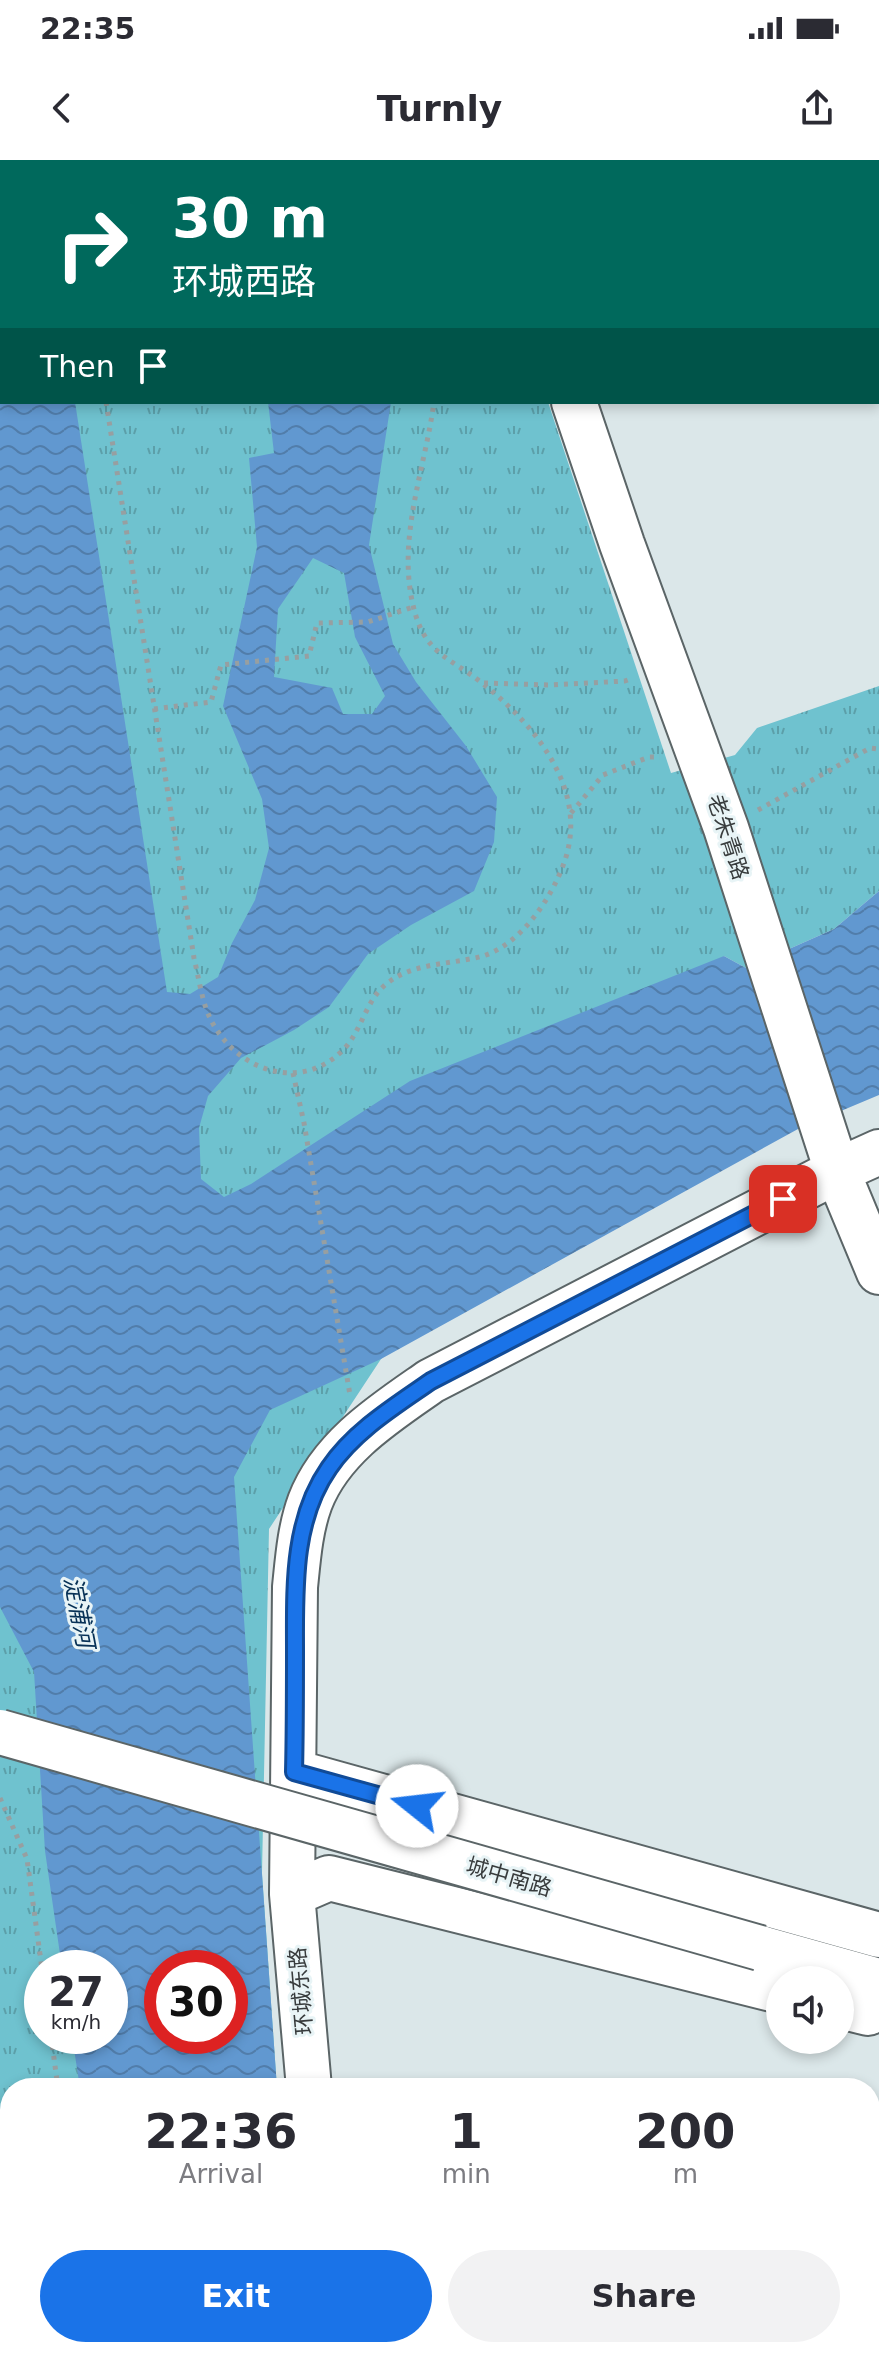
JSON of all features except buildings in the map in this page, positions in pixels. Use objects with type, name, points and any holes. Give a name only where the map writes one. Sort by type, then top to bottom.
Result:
[{"type":"street","name":"老朱青路","points":[[575,404],[622,544],[726,828],[837,1171],[879,1272]]},
{"type":"street","name":"环城东路","points":[[308,2078],[292,1894],[295,1587],[299,1544],[311,1501],[329,1467],[380,1416],[431,1381],[879,1152]]},
{"type":"street","name":"城中南路","points":[[0,1732],[879,1981]]},
{"type":"street","points":[[294,1772],[879,1935]]},
{"type":"street","points":[[292,1894],[329,1878],[766,1987]]},
{"type":"street","points":[[854,2010],[868,2013],[879,2007]]},
{"type":"path","points":[[106,404],[194,958],[211,1021],[227,1044],[253,1065],[293,1073],[307,1073],[327,1065],[346,1048],[366,1011],[385,985],[417,968],[485,955],[510,941],[551,893],[573,831],[569,797],[540,739],[483,683],[431,647],[413,607],[407,562],[411,520],[434,404]]},
{"type":"path","points":[[154,709],[211,702],[221,665],[309,656],[317,623],[368,622],[413,607]]},
{"type":"path","points":[[483,683],[550,685],[625,681],[668,666]]},
{"type":"path","points":[[726,828],[870,748],[879,749]]},
{"type":"path","points":[[571,813],[603,775],[649,757],[701,755]]},
{"type":"path","points":[[293,1073],[348,1382]]},
{"type":"path","points":[[0,1798],[27,1859],[39,1950]]},
{"type":"path","points":[[53,2054],[57,2078]]},
{"type":"green space","points":[[0,404],[549,404],[671,773],[735,755],[757,728],[879,686],[879,891],[834,929],[746,968],[724,956],[381,1359],[269,1529],[262,1873],[276,2078],[0,2078]]},
{"type":"water","name":"淀浦河","points":[[0,404],[75,404],[167,992],[190,994],[218,977],[255,900],[269,848],[262,799],[223,706],[257,547],[249,458],[274,453],[268,404],[391,404],[369,545],[393,644],[416,682],[466,746],[497,797],[494,842],[474,891],[411,925],[368,954],[329,1007],[241,1058],[208,1096],[199,1128],[201,1179],[224,1197],[251,1184],[410,1081],[724,956],[746,968],[834,929],[879,891],[879,1095],[798,1129],[381,1359],[270,1410],[234,1477],[276,2078],[78,2078],[75,2054],[128,2054],[128,1950],[59,1950],[45,1851],[34,1672],[0,1607]],"holes":[[[313,558],[344,573],[355,637],[385,696],[372,714],[343,714],[332,688],[274,677],[278,609]]]},
{"type":"route","points":[[417,1806],[294,1772],[295,1587],[299,1544],[311,1501],[329,1467],[380,1416],[431,1381],[783,1199]]}]
